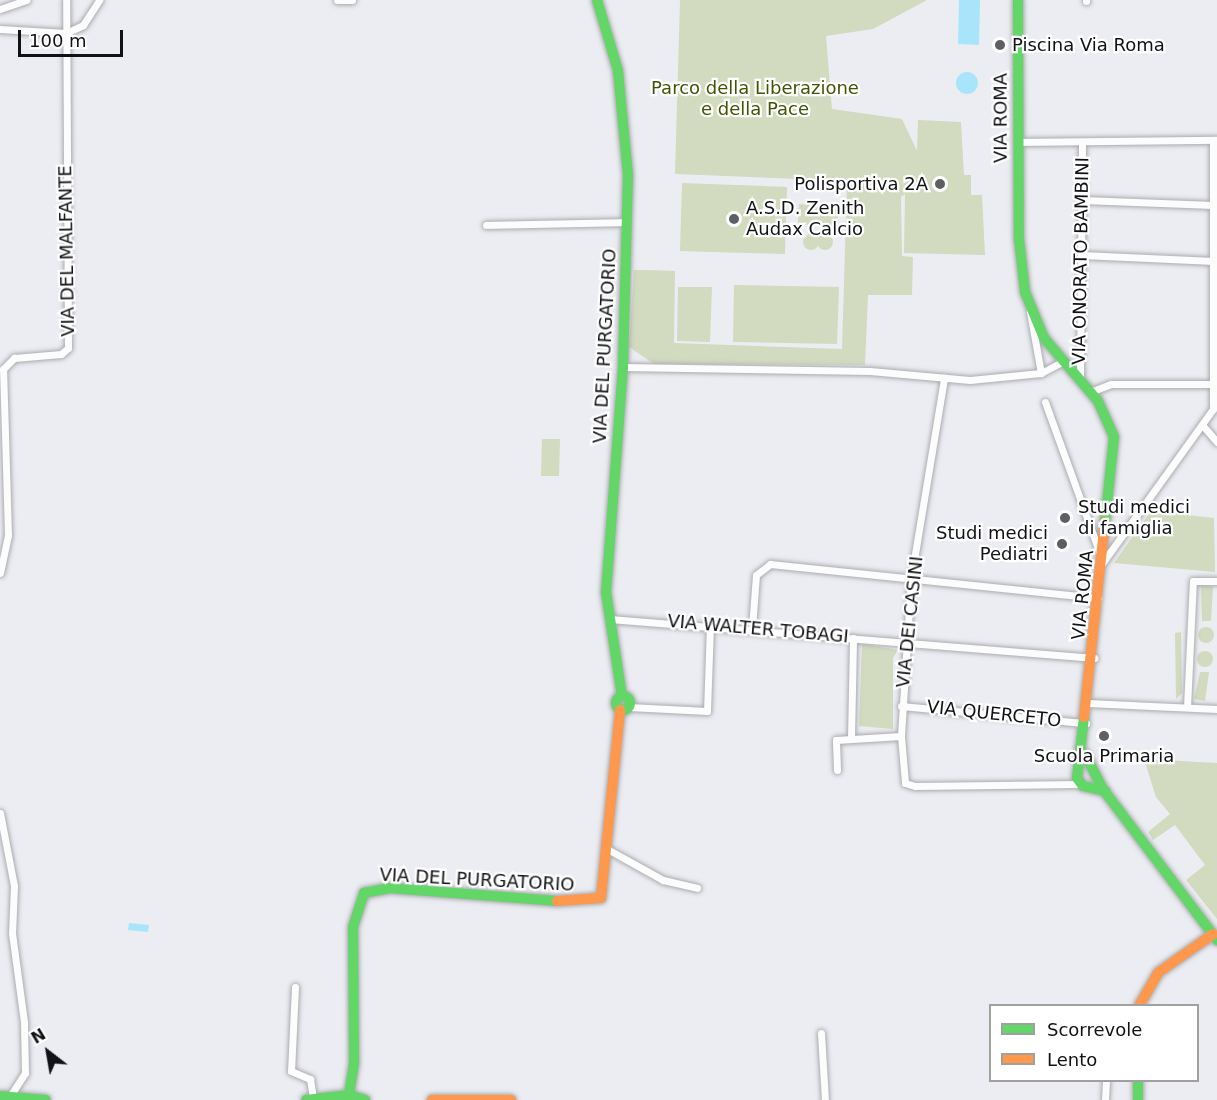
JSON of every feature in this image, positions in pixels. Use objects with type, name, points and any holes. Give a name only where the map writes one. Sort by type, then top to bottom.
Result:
[{"type":"street","points":[[0,9],[26,0]]},
{"type":"street","name":"VIA DEL MALFANTE","points":[[0,573],[8,535],[3,369],[14,358],[61,354],[68,348],[66,0]]},
{"type":"street","points":[[0,29],[66,33],[83,24],[99,0]]},
{"type":"street","points":[[337,0],[352,0]]},
{"type":"street","name":"VIA DEL PURGATORIO","points":[[349,1095],[354,1062],[353,927],[364,894],[389,888],[592,902],[605,890],[625,708],[616,700],[622,696],[610,619],[609,532],[623,367],[627,222],[622,99],[597,0]]},
{"type":"street","name":"VIA ROMA","points":[[1018,0],[1017,142],[1021,267],[1041,373]]},
{"type":"street","points":[[1017,142],[1215,140],[1213,205],[1216,384],[1204,427],[1103,562]]},
{"type":"street","name":"VIA ONORATO BAMBINI","points":[[1080,381],[1082,142]]},
{"type":"street","points":[[1083,200],[1213,205]]},
{"type":"street","points":[[486,225],[627,222]]},
{"type":"street","points":[[1082,255],[1214,261]]},
{"type":"street","name":"VIA ROMA","points":[[1029,306],[1062,362],[1106,412],[1114,436],[1094,658],[1084,741],[1089,775],[1079,784]]},
{"type":"street","points":[[623,367],[870,371],[944,378],[1041,373],[1062,362]]},
{"type":"street","name":"VIA DEI CASINI","points":[[944,378],[911,578],[901,706],[902,776],[905,783],[915,786],[1079,784]]},
{"type":"street","points":[[1090,392],[1111,384],[1216,384]]},
{"type":"street","points":[[1045,402],[1103,562]]},
{"type":"street","points":[[1204,427],[1217,442]]},
{"type":"street","points":[[752,628],[756,575],[763,566],[911,578],[1099,598]]},
{"type":"street","points":[[1187,707],[1193,581],[1217,582]]},
{"type":"street","name":"VIA WALTER TOBAGI","points":[[610,619],[710,624],[1094,658]]},
{"type":"street","points":[[625,708],[694,715],[707,711],[710,624]]},
{"type":"street","points":[[851,737],[854,638]]},
{"type":"street","points":[[1088,703],[1217,709]]},
{"type":"street","name":"VIA QUERCETO","points":[[901,706],[1086,723]]},
{"type":"street","points":[[837,770],[836,741],[851,737],[901,736]]},
{"type":"street","points":[[1089,775],[1105,791],[1202,920],[1216,935],[1159,972],[1140,1004]]},
{"type":"street","points":[[0,813],[14,886],[12,933],[25,1073],[8,1096],[46,1100]]},
{"type":"street","points":[[609,850],[663,880],[697,888]]},
{"type":"street","points":[[296,987],[291,1071],[310,1079],[314,1099]]},
{"type":"street","points":[[821,1033],[825,1100]]},
{"type":"street","points":[[1105,1100],[1106,1082]]},
{"type":"street","points":[[1138,1082],[1138,1100]]},
{"type":"street","points":[[306,1100],[349,1095],[365,1100]]},
{"type":"street","points":[[432,1100],[511,1100]]},
{"type":"green space","name":"Parco della Liberazione e della Pace","points":[[680,0],[927,0],[873,29],[826,36],[832,109],[902,119],[917,151],[918,120],[961,122],[964,175],[971,175],[971,195],[982,195],[985,255],[904,253],[905,194],[901,197],[902,256],[913,257],[912,295],[868,295],[865,365],[654,364],[629,347],[634,270],[646,270],[675,271],[674,343],[842,349],[847,181],[675,174]]},
{"type":"green space","name":"A.S.D. Zenith Audax Calcio","points":[[682,183],[787,187],[785,254],[680,251]]},
{"type":"green space","points":[[799,204],[839,206],[837,227],[798,224]]},
{"type":"green space","points":[[808,234],[814,234],[819,242],[817,248],[808,250],[803,245],[803,239]]},
{"type":"green space","points":[[822,234],[828,234],[833,242],[831,248],[822,250],[817,245],[817,239]]},
{"type":"green space","points":[[734,285],[839,287],[837,344],[733,342]]},
{"type":"green space","points":[[678,287],[712,287],[710,342],[677,341]]},
{"type":"green space","points":[[542,439],[560,439],[559,476],[541,476]]},
{"type":"green space","points":[[1151,511],[1214,518],[1215,572],[1114,563]]},
{"type":"green space","points":[[1201,585],[1213,587],[1211,621],[1202,621]]},
{"type":"green space","points":[[1206,627],[1212,629],[1214,635],[1212,641],[1206,643],[1200,641],[1198,635],[1200,629]]},
{"type":"green space","points":[[1181,632],[1182,693],[1176,699],[1175,633]]},
{"type":"green space","points":[[862,644],[898,650],[893,658],[893,729],[859,726]]},
{"type":"green space","points":[[1205,651],[1211,653],[1213,659],[1211,665],[1205,667],[1199,665],[1197,659],[1199,653]]},
{"type":"green space","points":[[1200,672],[1209,672],[1205,701],[1194,699]]},
{"type":"green space","points":[[1144,759],[1217,763],[1217,919],[1186,880],[1205,865],[1175,825],[1153,840],[1148,832],[1170,814],[1156,797]]},
{"type":"water","points":[[959,0],[980,0],[979,45],[958,44]]},
{"type":"water","points":[[967,72],[975,75],[978,83],[975,91],[967,94],[959,91],[956,83],[959,75]]},
{"type":"water","points":[[129,923],[149,925],[148,932],[128,930]]},
{"type":"traffic: fast","points":[[597,0],[618,71],[628,175],[623,367],[606,592],[622,696]]},
{"type":"traffic: fast","points":[[1018,0],[1019,239],[1025,292],[1044,338],[1098,401],[1114,437],[1105,522]]},
{"type":"traffic: fast","points":[[620,696],[626,696],[630,703],[626,710],[620,710],[616,706],[616,700],[620,696]]},
{"type":"traffic: fast","points":[[1084,717],[1077,778],[1083,786],[1105,791]]},
{"type":"traffic: fast","points":[[1085,754],[1102,788],[1217,940]]},
{"type":"traffic: fast","points":[[349,1095],[354,1062],[353,927],[364,893],[389,888],[557,901]]},
{"type":"traffic: fast","points":[[1138,1082],[1138,1100]]},
{"type":"traffic: fast","points":[[306,1100],[349,1095],[365,1100]]},
{"type":"traffic: fast","points":[[0,1096],[46,1100]]},
{"type":"traffic: slow","points":[[1084,717],[1105,522]]},
{"type":"traffic: slow","points":[[557,901],[601,898],[620,710]]},
{"type":"traffic: slow","points":[[1140,1004],[1159,972],[1213,934]]},
{"type":"traffic: slow","points":[[432,1100],[511,1100]]},
{"type":"place","name":"Piscina Via Roma","points":[[1000,45]]},
{"type":"place","name":"Polisportiva 2A","points":[[940,184]]},
{"type":"place","name":"A.S.D. Zenith Audax Calcio","points":[[734,219]]},
{"type":"place","name":"Studi medici di famiglia","points":[[1065,518]]},
{"type":"place","name":"Studi medici Pediatri","points":[[1062,544]]},
{"type":"place","name":"Scuola Primaria","points":[[1104,736]]}]
